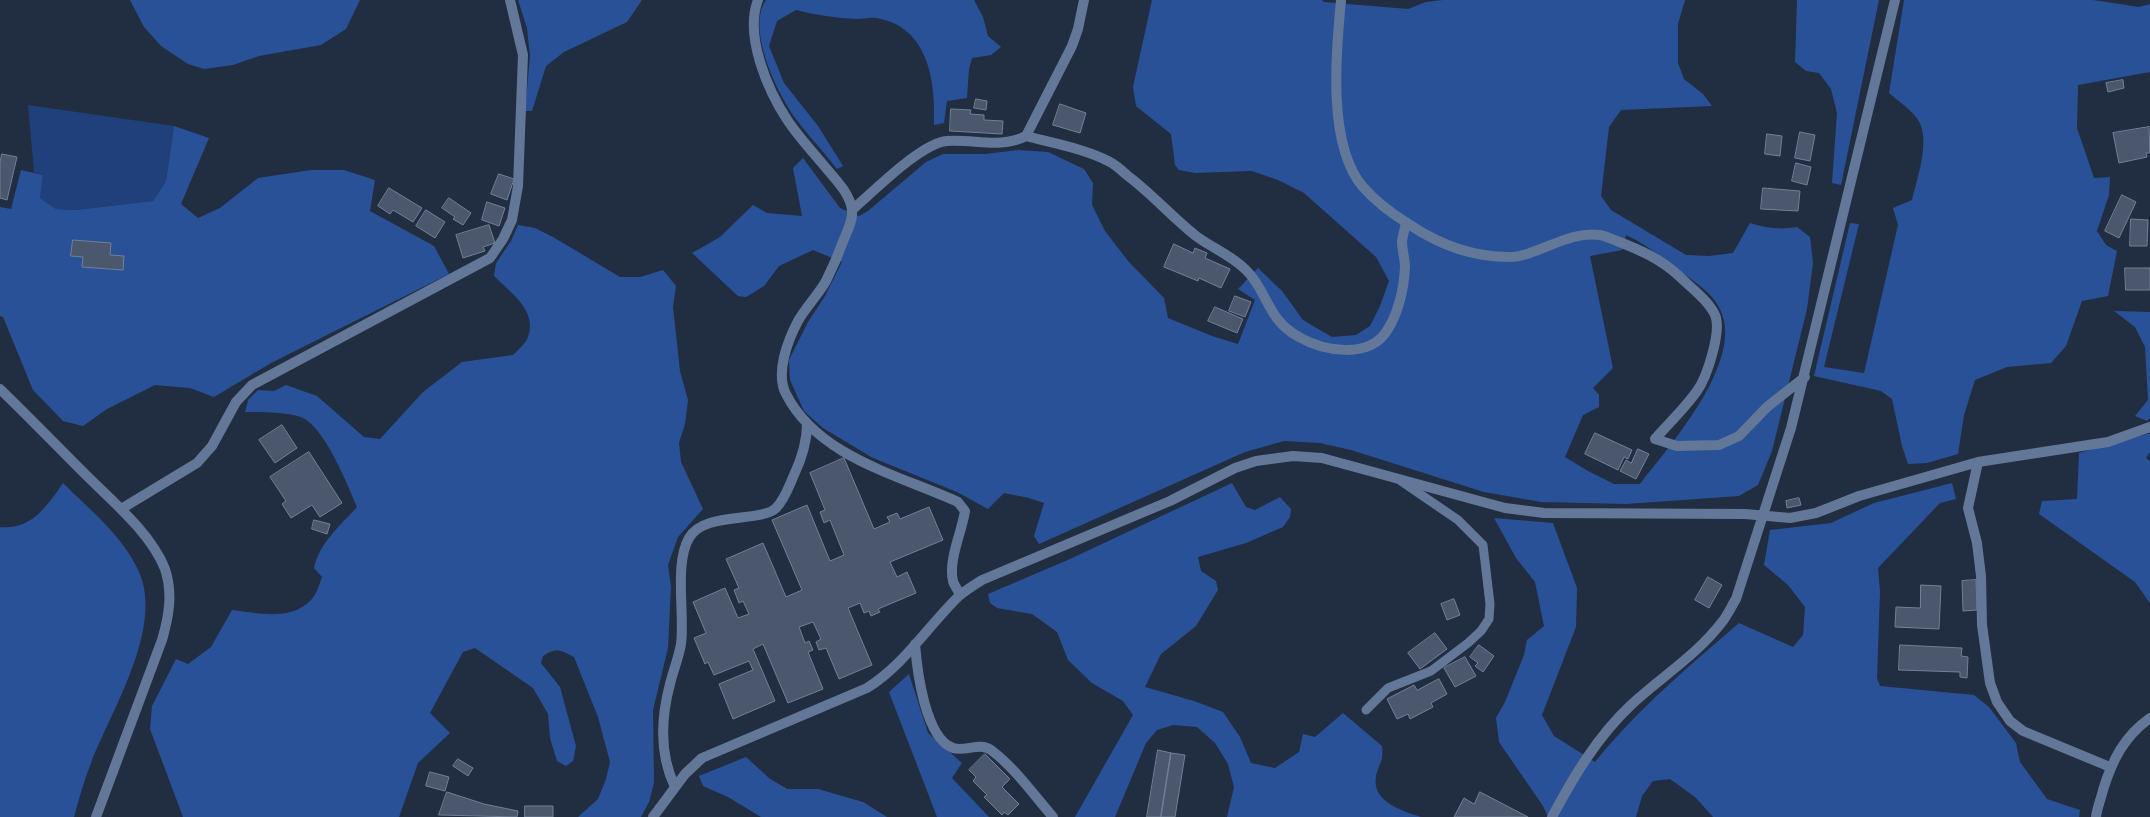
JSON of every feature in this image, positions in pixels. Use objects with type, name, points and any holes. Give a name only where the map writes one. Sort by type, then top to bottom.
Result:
[{"type":"street","points":[[121,509],[197,463],[212,446],[236,402],[252,385],[490,258],[503,240],[512,220],[518,178],[523,55],[510,0]]},
{"type":"street","points":[[758,0],[753,23],[755,43],[760,62],[778,105],[788,122],[839,184],[848,198],[852,210],[851,222],[825,281],[798,321],[787,347],[782,372],[784,391],[796,412],[806,424],[851,457],[958,502],[965,510],[963,525],[954,556],[953,581],[960,594]]},
{"type":"street","points":[[852,210],[914,157],[930,146],[946,141],[1003,144],[1016,142],[1026,136],[1072,46],[1078,29],[1084,0]]},
{"type":"street","points":[[1341,0],[1337,48],[1340,135],[1350,166],[1363,187],[1406,222],[1428,237],[1455,249],[1489,257],[1518,257],[1569,238],[1599,234],[1648,253],[1676,273],[1707,303],[1716,317],[1716,344],[1698,389],[1655,439],[1677,446],[1719,445],[1739,436],[1767,407],[1804,377]]},
{"type":"street","points":[[1552,817],[1570,782],[1604,733],[1630,706],[1696,650],[1722,622],[1736,600],[1791,428],[1895,0]]},
{"type":"street","points":[[1026,136],[1110,162],[1149,192],[1197,237],[1234,260],[1247,271],[1272,315],[1284,327],[1299,338],[1322,347],[1338,350],[1359,348],[1371,345],[1385,334],[1393,320],[1402,289],[1405,267],[1402,241],[1406,222]]},
{"type":"street","points":[[0,389],[121,509],[156,551],[165,569],[170,600],[168,619],[162,640],[96,817]]},
{"type":"street","points":[[674,787],[668,773],[663,749],[663,712],[681,644],[683,553],[689,538],[706,525],[775,509],[785,495],[802,457],[807,438],[806,424]]},
{"type":"street","points":[[654,817],[674,787],[702,758],[867,688],[894,668],[960,594],[982,580],[1161,504],[1235,468],[1256,460],[1293,456],[1322,458],[1505,508],[1544,513],[1744,514],[1790,518],[1816,513],[1859,496],[1978,462],[2108,442],[2150,427]]},
{"type":"street","points":[[1978,462],[1968,508],[1981,576],[1982,625],[1990,683],[1997,702],[2010,721],[2023,732],[2110,767]]},
{"type":"street","points":[[915,644],[919,682],[933,727],[942,739],[953,748],[962,749],[978,746],[989,748],[1012,769],[1053,817]]},
{"type":"street","points":[[2096,817],[2110,767],[2127,739],[2150,718]]},
{"type":"lane","points":[[1366,710],[1388,688],[1431,671],[1468,643],[1481,631],[1489,619],[1490,604],[1483,545],[1458,520],[1398,478]]},
{"type":"shaded area","points":[[130,0],[360,0],[346,29],[321,45],[259,56],[233,65],[204,69],[188,64],[161,46],[144,27]]},
{"type":"shaded area","points":[[518,0],[642,0],[627,22],[564,52],[546,66],[532,111],[525,111],[530,56],[527,28]]},
{"type":"shaded area","points":[[766,0],[974,0],[983,17],[988,36],[1001,47],[991,55],[972,58],[969,69],[967,98],[947,101],[944,123],[934,125],[933,91],[925,58],[918,44],[907,32],[894,23],[876,18],[841,18],[796,10],[777,21],[769,46],[784,83],[818,126],[843,166],[837,169],[796,119],[785,102],[768,66],[760,37],[759,23],[761,11]]},
{"type":"shaded area","points":[[1152,0],[1322,0],[1324,2],[1408,9],[1426,2],[1443,0],[1685,0],[1678,24],[1678,63],[1684,79],[1703,94],[1712,106],[1621,110],[1609,127],[1601,196],[1611,210],[1686,255],[1709,256],[1733,253],[1750,223],[1773,228],[1797,227],[1810,237],[1813,263],[1807,309],[1772,451],[1758,485],[1739,496],[1626,504],[1541,502],[1484,492],[1351,450],[1320,443],[1284,441],[1245,452],[1039,544],[1034,536],[1044,503],[1004,493],[988,509],[957,492],[873,458],[823,428],[804,411],[790,380],[789,360],[842,262],[813,250],[779,266],[764,286],[746,297],[738,296],[692,253],[720,237],[753,205],[767,213],[802,216],[793,168],[803,158],[840,208],[859,216],[868,211],[926,162],[943,154],[985,154],[1018,150],[1048,152],[1084,169],[1093,183],[1092,205],[1105,231],[1128,261],[1164,298],[1168,318],[1212,336],[1238,344],[1255,300],[1238,289],[1258,268],[1282,291],[1303,320],[1332,337],[1356,335],[1370,326],[1389,281],[1376,257],[1304,193],[1278,180],[1252,171],[1195,173],[1179,170],[1175,165],[1171,134],[1136,106],[1133,87]],"holes":[[[1626,235],[1652,250],[1709,294],[1717,304],[1725,325],[1724,348],[1715,373],[1687,423],[1640,484],[1614,484],[1565,457],[1583,415],[1599,407],[1599,395],[1593,388],[1613,368],[1590,256],[1622,250]]]},
{"type":"shaded area","points":[[1797,0],[1879,0],[1841,185],[1832,183],[1837,113],[1831,89],[1819,73],[1806,71],[1795,62]]},
{"type":"shaded area","points":[[1904,0],[2093,0],[2139,7],[2150,4],[2150,72],[2078,85],[2077,128],[2094,178],[2110,177],[2109,195],[2097,231],[2106,245],[2117,251],[2108,296],[2082,301],[2066,346],[2051,363],[2007,367],[1975,380],[1964,415],[1958,454],[1927,463],[1908,464],[1902,446],[1892,399],[1881,391],[1814,376],[1850,223],[1859,224],[1824,367],[1864,373],[1898,225],[1893,208],[1912,200],[1920,170],[1923,148],[1922,128],[1912,113],[1889,93]]},
{"type":"shaded area","points":[[28,105],[174,126],[166,181],[153,201],[76,210],[56,209],[40,198],[43,175],[34,172]]},
{"type":"shaded area","points":[[174,126],[209,138],[181,204],[198,218],[220,208],[258,178],[311,170],[344,170],[375,180],[370,211],[434,246],[449,274],[271,363],[214,397],[190,388],[155,385],[107,409],[83,426],[63,421],[33,390],[3,317],[0,316],[0,207],[11,209],[21,170],[43,175],[40,198],[56,209],[76,210],[153,201],[166,181]]},
{"type":"shaded area","points":[[518,225],[535,228],[553,237],[620,277],[640,277],[663,270],[676,286],[673,307],[680,371],[688,400],[685,424],[679,443],[681,462],[703,509],[678,537],[668,565],[671,587],[668,648],[653,710],[654,783],[649,802],[641,817],[578,817],[598,799],[610,762],[598,717],[574,657],[562,651],[552,651],[543,656],[541,663],[560,687],[576,746],[573,761],[566,766],[557,761],[550,738],[548,714],[533,688],[475,648],[463,652],[430,713],[450,733],[418,763],[399,817],[183,817],[150,729],[152,706],[176,659],[188,664],[211,647],[232,610],[262,614],[283,613],[302,607],[310,601],[316,593],[322,577],[314,568],[321,550],[331,535],[357,507],[328,445],[312,424],[298,416],[245,412],[248,400],[258,390],[274,391],[286,385],[317,396],[364,437],[380,439],[423,392],[462,362],[513,355],[528,337],[529,319],[521,303],[494,276],[496,263],[511,241]]},
{"type":"shaded area","points":[[2114,311],[2150,312],[2150,418],[2147,421],[2135,416],[2148,400],[2145,347],[2135,327]]},
{"type":"shaded area","points":[[2150,433],[2150,452],[2146,458],[2150,461],[2150,603],[2135,582],[2039,514],[2042,501],[2077,499],[2079,453]]},
{"type":"shaded area","points":[[63,483],[106,524],[133,559],[145,594],[145,618],[132,669],[88,769],[74,817],[0,817],[0,527],[21,525],[38,515]]},
{"type":"shaded area","points":[[1232,483],[1246,507],[1255,510],[1280,497],[1291,509],[1290,517],[1283,527],[1246,543],[1198,557],[1201,571],[1216,581],[1218,590],[1196,626],[1161,654],[1145,687],[1194,701],[1223,712],[1240,737],[1251,763],[1275,768],[1299,752],[1303,734],[1315,737],[1343,713],[1382,746],[1382,759],[1376,776],[1378,793],[1390,804],[1421,817],[1227,817],[1234,787],[1228,764],[1215,743],[1197,727],[1173,725],[1157,730],[1146,743],[1115,817],[1075,817],[1133,715],[1123,701],[1092,683],[1068,660],[1057,632],[1032,614],[997,608],[990,603],[988,594],[1070,559]]},
{"type":"shaded area","points":[[1952,483],[1956,499],[1940,503],[1878,568],[1880,592],[1877,678],[1880,686],[1974,695],[1989,707],[2016,743],[2020,762],[2047,799],[2080,810],[2079,817],[1713,817],[1695,797],[1670,779],[1653,781],[1642,796],[1636,817],[1548,817],[1543,806],[1499,742],[1496,718],[1505,702],[1524,655],[1527,640],[1544,626],[1535,582],[1516,558],[1494,518],[1553,523],[1577,588],[1576,627],[1542,715],[1554,736],[1595,762],[1646,707],[1739,623],[1793,647],[1803,635],[1805,607],[1788,585],[1764,565],[1770,530],[1831,523],[1874,503]]},
{"type":"shaded area","points":[[909,674],[928,733],[962,763],[952,778],[989,817],[937,817],[889,692]]},
{"type":"shaded area","points":[[746,757],[769,778],[787,789],[818,789],[863,802],[887,817],[761,817],[728,797],[703,786],[699,776]]},
{"type":"building","points":[[2123,80],[2124,88],[2108,92],[2106,83]]},
{"type":"building","points":[[976,99],[987,101],[986,110],[974,108]]},
{"type":"building","points":[[1060,104],[1086,113],[1080,133],[1053,125]]},
{"type":"building","points":[[951,109],[971,110],[970,114],[984,115],[984,120],[1003,121],[1002,134],[950,131]]},
{"type":"building","points":[[2149,127],[2150,153],[2146,153],[2147,157],[2119,163],[2113,133]]},
{"type":"building","points":[[1800,132],[1815,135],[1810,161],[1795,158]]},
{"type":"building","points":[[1767,134],[1782,136],[1780,156],[1765,154]]},
{"type":"building","points":[[2,154],[17,157],[7,200],[0,198],[0,163]]},
{"type":"building","points":[[1796,163],[1811,167],[1807,185],[1792,181]]},
{"type":"building","points":[[499,174],[514,179],[507,200],[491,194]]},
{"type":"building","points":[[389,188],[422,208],[413,222],[393,210],[390,214],[378,206]]},
{"type":"building","points":[[1763,188],[1800,191],[1798,211],[1761,209]]},
{"type":"building","points":[[2122,195],[2136,202],[2119,238],[2105,231]]},
{"type":"building","points":[[449,198],[471,213],[463,225],[453,219],[455,217],[442,208]]},
{"type":"building","points":[[487,202],[505,208],[499,226],[482,220]]},
{"type":"building","points":[[426,210],[445,222],[435,238],[416,226]]},
{"type":"building","points":[[2131,219],[2148,220],[2147,246],[2130,246]]},
{"type":"building","points":[[489,225],[495,243],[483,247],[485,251],[463,258],[456,235]]},
{"type":"building","points":[[73,240],[111,243],[110,255],[124,256],[123,270],[82,267],[83,257],[71,256]]},
{"type":"building","points":[[1174,244],[1193,253],[1195,248],[1207,253],[1205,258],[1230,269],[1221,288],[1199,278],[1198,281],[1164,267]]},
{"type":"building","points":[[2125,268],[2150,268],[2150,290],[2126,290]]},
{"type":"building","points":[[1235,296],[1251,302],[1245,317],[1229,311]]},
{"type":"building","points":[[1215,307],[1243,319],[1237,333],[1208,321]]},
{"type":"building","points":[[282,425],[297,448],[275,463],[259,440]]},
{"type":"building","points":[[1595,433],[1632,450],[1628,459],[1624,457],[1618,470],[1585,454]]},
{"type":"building","points":[[1638,449],[1649,454],[1636,479],[1620,471],[1626,460],[1631,463]]},
{"type":"building","points":[[309,452],[342,503],[320,517],[312,505],[291,518],[282,504],[286,501],[270,477]]},
{"type":"building","points":[[844,458],[874,529],[890,522],[887,517],[897,513],[900,519],[929,507],[943,540],[890,562],[897,577],[907,572],[916,593],[878,609],[880,612],[871,616],[869,611],[864,613],[860,603],[848,608],[872,665],[839,679],[826,648],[819,650],[816,642],[821,639],[813,622],[799,627],[805,643],[809,641],[813,650],[808,652],[823,689],[788,703],[763,644],[753,649],[775,701],[733,719],[719,684],[753,670],[749,661],[714,675],[708,662],[705,664],[694,638],[706,633],[693,602],[725,588],[738,618],[749,614],[743,601],[739,603],[734,590],[739,588],[726,559],[763,543],[786,597],[802,590],[772,520],[807,505],[830,561],[844,555],[830,520],[824,523],[820,512],[825,510],[810,473]]},
{"type":"building","points":[[1799,498],[1801,505],[1787,508],[1786,501]]},
{"type":"building","points":[[314,520],[330,524],[327,534],[312,529]]},
{"type":"building","points":[[1708,577],[1722,585],[1709,608],[1695,600]]},
{"type":"building","points":[[1976,580],[1977,610],[1963,611],[1962,581]]},
{"type":"building","points":[[1921,585],[1941,586],[1939,629],[1895,627],[1896,607],[1920,608]]},
{"type":"building","points":[[1454,599],[1460,615],[1447,620],[1441,604]]},
{"type":"building","points":[[1435,633],[1447,649],[1420,669],[1408,653]]},
{"type":"building","points":[[1479,645],[1494,656],[1483,672],[1475,666],[1478,663],[1470,657]]},
{"type":"building","points":[[1900,645],[1962,648],[1961,656],[1968,657],[1967,678],[1960,677],[1960,672],[1899,670]]},
{"type":"building","points":[[1465,657],[1476,676],[1455,687],[1444,668]]},
{"type":"building","points":[[1439,679],[1447,694],[1431,703],[1433,707],[1410,719],[1408,714],[1397,719],[1387,699],[1414,685],[1417,690]]},
{"type":"building","points":[[1158,750],[1171,753],[1161,817],[1147,817]]},
{"type":"building","points":[[1171,753],[1185,755],[1175,817],[1161,817]]},
{"type":"building","points":[[985,754],[1010,779],[1002,787],[1019,804],[1008,815],[1004,812],[1002,815],[984,797],[987,795],[973,781],[976,777],[969,770]]},
{"type":"building","points":[[458,759],[473,768],[468,776],[453,766]]},
{"type":"building","points":[[430,772],[449,777],[445,791],[426,786]]},
{"type":"building","points":[[447,792],[484,804],[518,811],[517,817],[439,815]]},
{"type":"building","points":[[1480,792],[1528,817],[1454,817],[1464,798],[1474,804]]},
{"type":"building","points":[[525,806],[553,806],[553,817],[525,817]]}]
